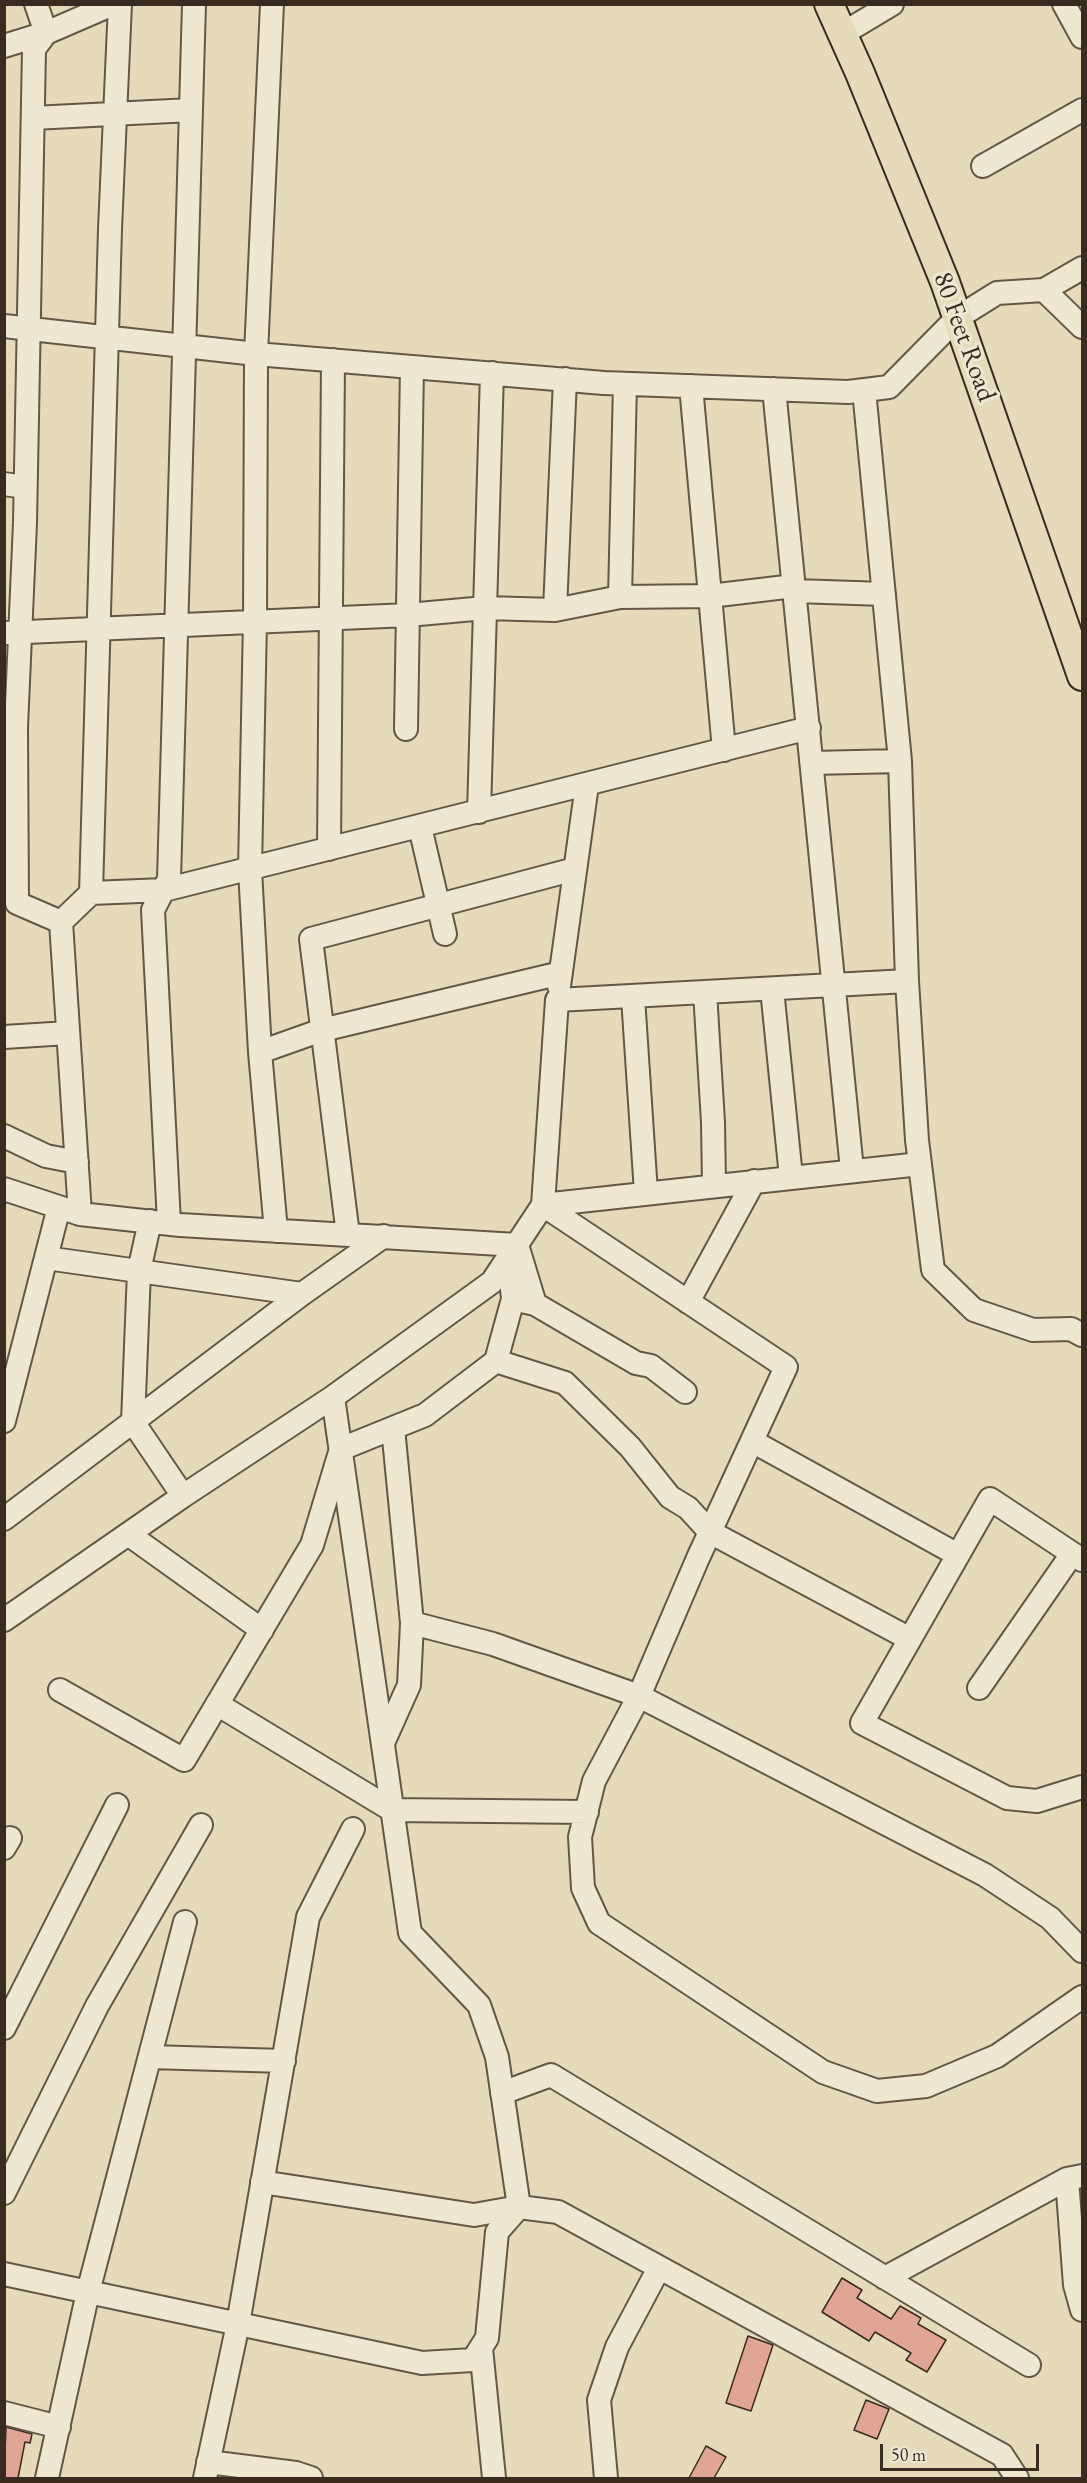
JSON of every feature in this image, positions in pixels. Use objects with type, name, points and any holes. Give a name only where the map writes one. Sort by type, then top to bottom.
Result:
[{"type":"main road","name":"80 Feet Road","points":[[829,4],[922,227],[957,318],[1083,676]]},
{"type":"street","points":[[36,4],[46,33]]},
{"type":"street","points":[[4,46],[46,33],[113,4]]},
{"type":"street","points":[[91,893],[107,338],[120,4]]},
{"type":"street","points":[[183,1496],[133,1422],[139,1271],[160,1222],[153,910],[169,879],[194,4]]},
{"type":"street","points":[[272,4],[256,354],[255,620],[250,868],[260,1052],[276,1231]]},
{"type":"street","points":[[842,33],[892,4]]},
{"type":"street","points":[[1064,4],[1083,37]]},
{"type":"street","points":[[46,33],[34,49],[27,329],[15,485],[12,632],[16,727],[11,901],[61,922]]},
{"type":"street","points":[[33,118],[191,110]]},
{"type":"street","points":[[983,166],[1083,110]]},
{"type":"street","points":[[4,326],[256,354],[565,380],[848,392],[888,387],[957,318],[997,293],[1044,290],[1083,268]]},
{"type":"street","points":[[1044,290],[1083,327]]},
{"type":"street","points":[[329,849],[333,360]]},
{"type":"street","points":[[406,729],[412,367]]},
{"type":"street","points":[[479,812],[492,373]]},
{"type":"street","points":[[555,610],[565,380]]},
{"type":"street","points":[[620,597],[625,384]]},
{"type":"street","points":[[691,386],[724,750]]},
{"type":"street","points":[[774,389],[852,1170]]},
{"type":"street","points":[[864,390],[900,761],[907,981],[920,1164],[933,1270],[974,1310],[1033,1330],[1071,1329],[1083,1335]]},
{"type":"street","points":[[794,586],[796,591],[884,594]]},
{"type":"street","points":[[12,632],[408,615],[485,608],[555,610],[620,597],[710,596],[794,586]]},
{"type":"street","points":[[80,1214],[61,922],[91,893],[164,890],[809,729]]},
{"type":"street","points":[[812,763],[900,761]]},
{"type":"street","points":[[4,1620],[183,1496],[333,1397],[492,1282],[513,1252],[543,1205],[557,1000],[587,785]]},
{"type":"street","points":[[420,827],[445,934]]},
{"type":"street","points":[[348,1235],[311,939],[575,869]]},
{"type":"street","points":[[260,1052],[322,1030],[561,973]]},
{"type":"street","points":[[557,1000],[633,998],[907,981]]},
{"type":"street","points":[[772,988],[790,1177]]},
{"type":"street","points":[[705,992],[713,1122],[714,1186]]},
{"type":"street","points":[[633,998],[646,1193]]},
{"type":"street","points":[[4,1037],[68,1033]]},
{"type":"street","points":[[4,1136],[46,1156],[77,1162]]},
{"type":"street","points":[[543,1205],[920,1164]]},
{"type":"street","points":[[688,1302],[754,1181]]},
{"type":"street","points":[[4,1189],[80,1214],[276,1231],[384,1236],[513,1252]]},
{"type":"street","points":[[543,1205],[786,1367],[710,1532],[639,1696],[594,1781],[580,1837],[583,1888],[599,1923],[823,2072],[877,2091],[926,2086],[997,2056],[1083,1997]]},
{"type":"street","points":[[4,1421],[59,1207]]},
{"type":"street","points":[[4,1519],[302,1294],[384,1236]]},
{"type":"street","points":[[340,1449],[425,1415],[496,1361],[513,1299],[513,1252]]},
{"type":"street","points":[[513,1252],[535,1304]]},
{"type":"street","points":[[46,1258],[302,1294]]},
{"type":"street","points":[[513,1299],[535,1304],[636,1363],[651,1366],[685,1392]]},
{"type":"street","points":[[496,1361],[565,1383],[630,1447],[670,1497],[687,1508],[710,1532],[910,1639]]},
{"type":"street","points":[[4,2274],[422,2363],[473,2360],[487,2338],[497,2232],[519,2207],[497,2057],[479,2005],[410,1934],[333,1397]]},
{"type":"street","points":[[383,1745],[408,1685],[412,1623],[393,1428]]},
{"type":"street","points":[[752,1441],[958,1556]]},
{"type":"street","points":[[60,1690],[184,1760],[312,1545],[340,1449]]},
{"type":"street","points":[[979,1688],[1077,1557],[990,1499],[862,1724],[1007,1798],[1037,1801],[1083,1787]]},
{"type":"street","points":[[128,1534],[262,1630]]},
{"type":"street","points":[[412,1623],[493,1644],[639,1696],[985,1875],[1050,1918],[1083,1951]]},
{"type":"street","points":[[217,1704],[392,1810],[587,1812]]},
{"type":"street","points":[[4,2028],[117,1805]]},
{"type":"street","points":[[4,2193],[97,2006],[201,1825]]},
{"type":"street","points":[[311,2478],[296,2473],[206,2470],[238,2324],[308,1917],[353,1829]]},
{"type":"street","points":[[47,2478],[88,2292],[185,1922]]},
{"type":"street","points":[[150,2057],[284,2061]]},
{"type":"street","points":[[502,2093],[551,2075],[1029,2365]]},
{"type":"street","points":[[885,2278],[1075,2177],[1075,2285],[1083,2310]]},
{"type":"street","points":[[262,2182],[474,2215],[519,2207],[558,2212],[1002,2455],[1017,2478]]},
{"type":"street","points":[[606,2478],[599,2400],[617,2347],[659,2268]]},
{"type":"street","points":[[481,2348],[494,2478]]},
{"type":"street","points":[[4,2413],[59,2427]]},
{"type":"building","points":[[842,2278],[862,2290],[857,2298],[891,2319],[900,2306],[921,2318],[918,2324],[946,2340],[927,2372],[906,2360],[911,2353],[875,2332],[869,2341],[822,2312]]},
{"type":"building","points":[[748,2336],[773,2345],[751,2411],[726,2403]]},
{"type":"building","points":[[866,2400],[889,2409],[877,2439],[854,2430]]},
{"type":"building","points":[[6,2427],[32,2434],[30,2443],[25,2442],[18,2478],[4,2478]]},
{"type":"building","points":[[706,2446],[726,2457],[714,2478],[689,2478]]}]
